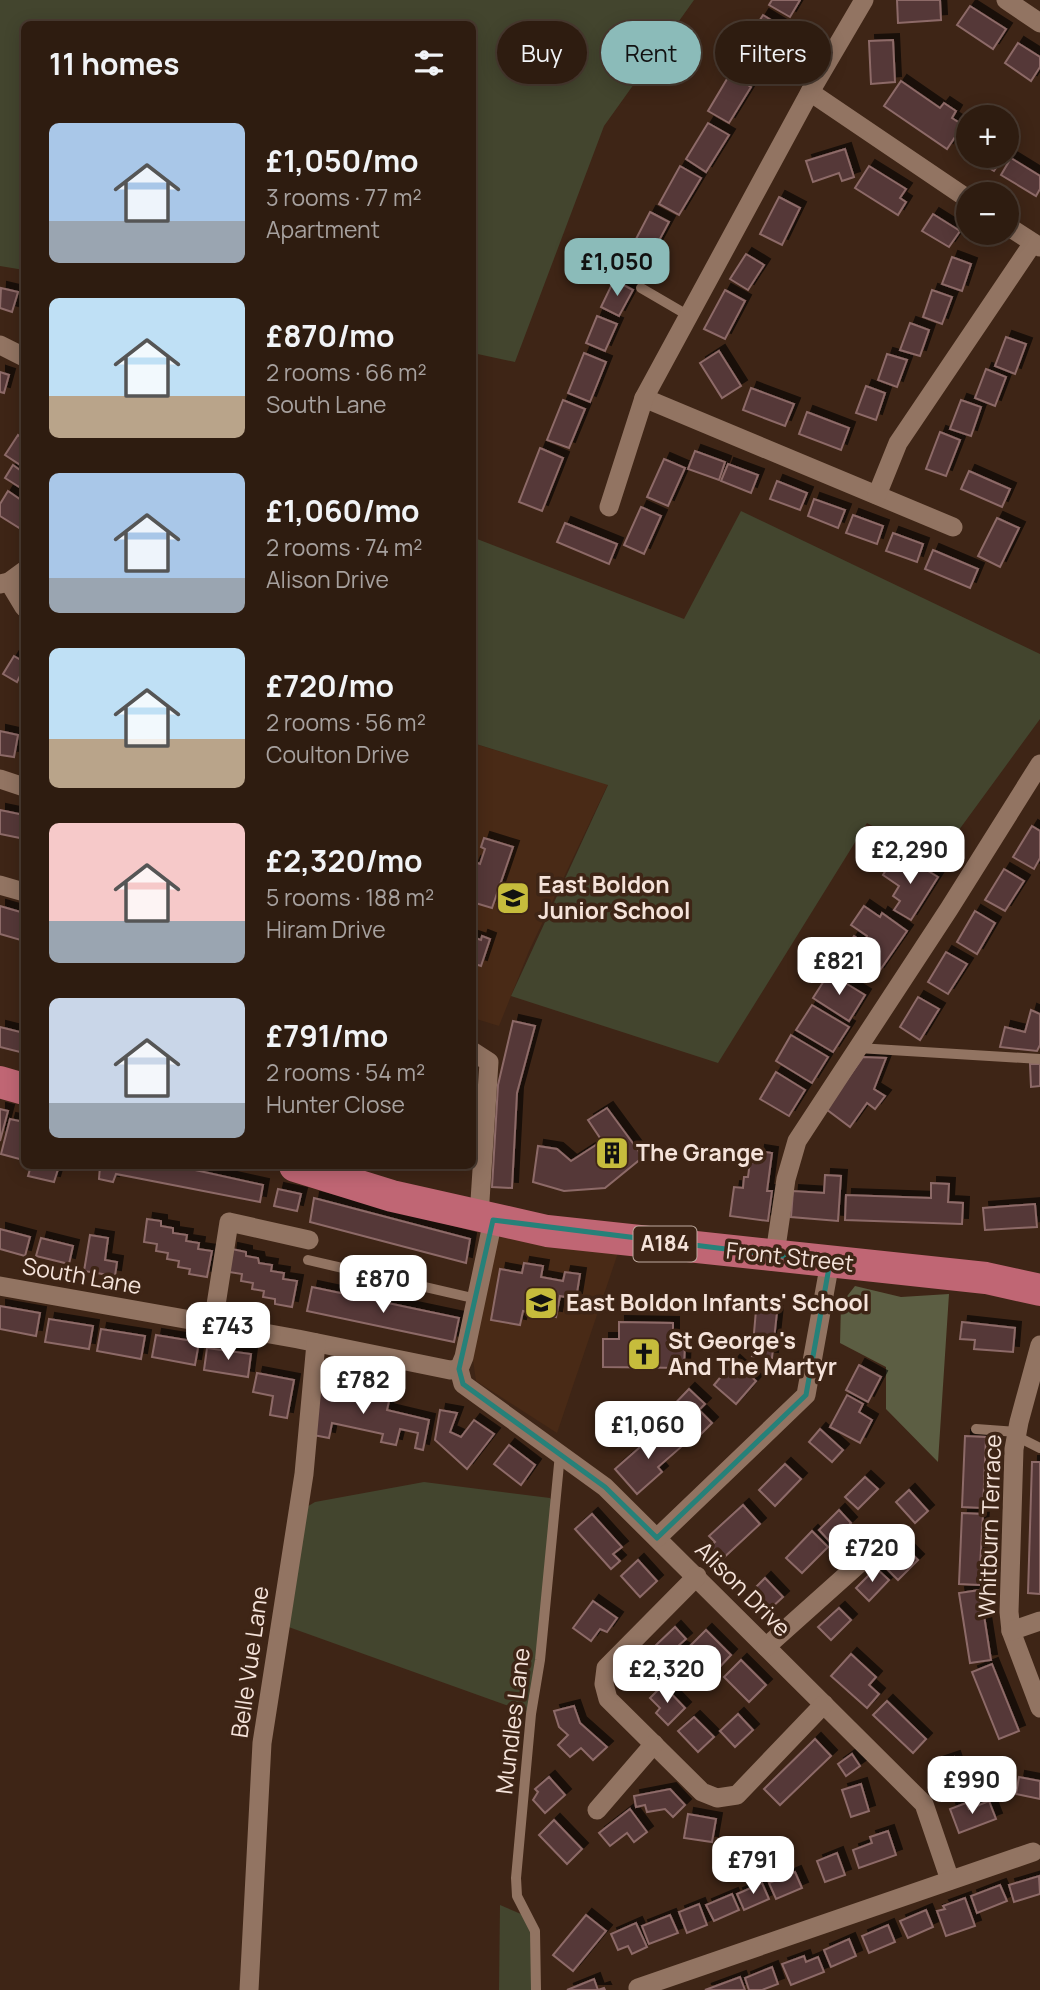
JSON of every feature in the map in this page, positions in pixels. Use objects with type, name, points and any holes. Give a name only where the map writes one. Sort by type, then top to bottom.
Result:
[{"type":"main road","points":[[0,1082],[21,1088]]},
{"type":"main road","name":"Front Street","points":[[305,1169],[392,1196],[547,1231],[986,1278],[1040,1290]]},
{"type":"street","points":[[609,506],[644,398],[810,92],[864,0]]},
{"type":"street","points":[[1006,0],[1040,23]]},
{"type":"street","points":[[810,92],[956,191]]},
{"type":"street","points":[[877,495],[898,443],[1036,245],[1019,234]]},
{"type":"street","points":[[0,345],[21,356]]},
{"type":"street","points":[[644,398],[953,527]]},
{"type":"street","points":[[11,579],[21,601]]},
{"type":"street","points":[[775,1254],[786,1179],[797,1141],[1040,764]]},
{"type":"street","points":[[0,779],[21,786]]},
{"type":"street","points":[[0,885],[21,891]]},
{"type":"street","points":[[458,1369],[464,1357],[477,1298],[486,1218],[479,1102],[489,1062],[476,1054]]},
{"type":"street","points":[[213,1324],[229,1222],[309,1240]]},
{"type":"street","points":[[657,1538],[806,1395],[830,1262]]},
{"type":"street","name":"South Lane","points":[[0,1286],[450,1370],[458,1369]]},
{"type":"street","name":"Belle Vue Lane","points":[[249,1990],[262,1742],[304,1474],[316,1343]]},
{"type":"street","name":"Whitburn Terrace","points":[[1040,1345],[1017,1434],[1010,1585],[1011,1631],[1040,1708]]},
{"type":"street","name":"Alison Drive","points":[[458,1369],[463,1384],[605,1487],[924,1804],[950,1880]]},
{"type":"street","points":[[766,1647],[890,1536]]},
{"type":"street","points":[[697,1576],[606,1668],[604,1684],[608,1699],[702,1792],[717,1798],[737,1796],[824,1704]]},
{"type":"street","points":[[1011,1631],[1040,1621]]},
{"type":"street","points":[[597,1810],[654,1744]]},
{"type":"street","points":[[638,1988],[1033,1852]]},
{"type":"lane","points":[[641,288],[689,316]]},
{"type":"lane","points":[[858,1048],[1040,1059]]},
{"type":"lane","points":[[308,1260],[477,1298]]},
{"type":"lane","points":[[976,1429],[1017,1434],[1040,1448]]},
{"type":"lane","name":"Mundles Lane","points":[[536,1990],[535,1931],[517,1896],[516,1878],[560,1453]]},
{"type":"highlighted area","points":[[493,1220],[830,1262],[806,1395],[657,1538],[605,1487],[463,1384],[459,1369]]},
{"type":"shaded area","name":"East Boldon Junior School","points":[[476,744],[608,784],[529,951],[499,1026],[476,1019]]},
{"type":"shaded area","name":"East Boldon Infants' School","points":[[495,1235],[618,1253],[557,1433],[476,1381],[472,1353]]},
{"type":"green space","points":[[0,0],[694,0],[679,21],[601,21],[601,84],[634,84],[604,126],[515,362],[476,354],[476,21],[21,21],[21,270],[0,266]]},
{"type":"green space","points":[[741,511],[1040,654],[1040,719],[937,860],[867,823],[718,1063],[511,996],[608,785],[476,744],[476,539],[684,619]]},
{"type":"green space","points":[[855,1286],[901,1297],[949,1294],[938,1462],[886,1409],[886,1367],[840,1343],[841,1304]]},
{"type":"green space","points":[[424,1482],[550,1498],[553,1503],[537,1657],[528,1713],[283,1625],[305,1508],[315,1502]]},
{"type":"green space","points":[[500,1905],[521,1914],[533,1932],[533,1990],[499,1990]]},
{"type":"building","points":[[772,0],[800,0],[790,17],[769,5]]},
{"type":"building","points":[[897,0],[940,0],[941,20],[898,23]]},
{"type":"building","points":[[970,6],[1006,29],[993,49],[957,25]]},
{"type":"building","points":[[763,15],[773,21],[759,21]]},
{"type":"building","points":[[893,40],[895,82],[871,84],[869,41]]},
{"type":"building","points":[[1018,43],[1040,57],[1040,67],[1031,81],[1005,63]]},
{"type":"building","points":[[901,81],[940,108],[944,103],[956,111],[952,118],[956,121],[956,136],[947,149],[884,106]]},
{"type":"building","points":[[724,84],[746,84],[751,87],[729,123],[708,111]]},
{"type":"building","points":[[708,123],[729,135],[706,172],[686,159]]},
{"type":"building","points":[[845,149],[854,177],[842,181],[839,173],[813,182],[806,161]]},
{"type":"building","points":[[1019,163],[1040,176],[1040,189],[1036,196],[1019,186],[1019,182],[1013,182],[1001,175],[1005,168],[1019,168]]},
{"type":"building","points":[[680,166],[701,178],[679,215],[659,204]]},
{"type":"building","points":[[869,166],[906,189],[900,198],[906,202],[898,215],[855,188]]},
{"type":"building","points":[[779,197],[800,208],[782,245],[760,234]]},
{"type":"building","points":[[650,212],[669,222],[655,248],[636,239]]},
{"type":"building","points":[[933,214],[956,228],[956,237],[949,247],[922,231]]},
{"type":"building","points":[[631,245],[650,255],[637,281],[618,272]]},
{"type":"building","points":[[746,254],[764,265],[748,290],[730,279]]},
{"type":"building","points":[[952,257],[971,264],[962,291],[942,284]]},
{"type":"building","points":[[614,280],[633,290],[619,316],[601,307]]},
{"type":"building","points":[[1,288],[18,292],[12,312],[0,308]]},
{"type":"building","points":[[725,290],[745,301],[725,339],[704,329]]},
{"type":"building","points":[[932,290],[952,297],[942,324],[923,317]]},
{"type":"building","points":[[597,316],[617,324],[605,351],[586,343]]},
{"type":"building","points":[[910,323],[929,330],[920,356],[900,350]]},
{"type":"building","points":[[1006,337],[1026,344],[1015,374],[995,366]]},
{"type":"building","points":[[719,351],[741,386],[722,398],[700,363]]},
{"type":"building","points":[[584,353],[606,362],[590,402],[568,393]]},
{"type":"building","points":[[887,354],[907,360],[897,387],[878,380]]},
{"type":"building","points":[[986,369],[1006,377],[995,406],[975,398]]},
{"type":"building","points":[[0,372],[9,375],[4,393],[0,392]]},
{"type":"building","points":[[866,386],[885,393],[876,420],[856,413]]},
{"type":"building","points":[[751,388],[794,404],[785,426],[743,410]]},
{"type":"building","points":[[563,400],[585,409],[569,448],[547,440]]},
{"type":"building","points":[[961,400],[981,407],[971,436],[950,429]]},
{"type":"building","points":[[807,412],[849,428],[841,450],[799,434]]},
{"type":"building","points":[[940,432],[960,440],[946,476],[926,469]]},
{"type":"building","points":[[18,435],[21,438],[21,465],[5,455]]},
{"type":"building","points":[[540,448],[563,458],[542,511],[519,502]]},
{"type":"building","points":[[695,451],[725,462],[719,480],[688,469]]},
{"type":"building","points":[[664,459],[685,468],[668,506],[647,497]]},
{"type":"building","points":[[728,464],[758,475],[751,493],[721,481]]},
{"type":"building","points":[[13,465],[21,471],[21,488],[5,478]]},
{"type":"building","points":[[969,471],[1010,489],[1002,507],[961,489]]},
{"type":"building","points":[[777,481],[807,493],[800,510],[770,499]]},
{"type":"building","points":[[8,491],[21,500],[21,529],[0,516],[0,504]]},
{"type":"building","points":[[814,499],[845,510],[838,528],[808,516]]},
{"type":"building","points":[[641,507],[661,516],[644,554],[624,545]]},
{"type":"building","points":[[853,515],[883,526],[877,544],[846,533]]},
{"type":"building","points":[[997,518],[1019,528],[1000,567],[978,556]]},
{"type":"building","points":[[565,523],[617,544],[609,564],[557,542]]},
{"type":"building","points":[[893,533],[923,544],[917,562],[886,551]]},
{"type":"building","points":[[933,550],[978,569],[970,588],[925,569]]},
{"type":"building","points":[[14,656],[21,660],[21,674],[17,682],[3,674]]},
{"type":"building","points":[[0,731],[18,735],[14,757],[0,755]]},
{"type":"building","points":[[0,810],[21,814],[20,838],[0,834]]},
{"type":"building","points":[[1032,826],[1040,831],[1040,858],[1034,869],[1013,857]]},
{"type":"building","points":[[484,838],[513,847],[492,908],[476,903],[476,862],[480,864],[485,849],[481,847]]},
{"type":"building","points":[[893,858],[909,868],[913,862],[938,877],[911,920],[894,910],[900,901],[893,896],[899,886],[883,875]]},
{"type":"building","points":[[1004,869],[1024,881],[1005,911],[985,900]]},
{"type":"building","points":[[0,906],[21,912],[21,940],[0,934]]},
{"type":"building","points":[[864,906],[880,917],[882,913],[907,931],[878,973],[845,949],[854,936],[865,943],[867,936],[851,925]]},
{"type":"building","points":[[975,911],[995,923],[977,954],[957,942]]},
{"type":"building","points":[[482,936],[490,939],[481,966],[476,964],[476,938],[481,940]]},
{"type":"building","points":[[946,952],[967,964],[948,994],[928,982]]},
{"type":"building","points":[[829,973],[865,995],[849,1021],[813,998]]},
{"type":"building","points":[[918,997],[939,1009],[920,1040],[900,1027]]},
{"type":"building","points":[[812,1005],[849,1027],[833,1052],[796,1030]]},
{"type":"building","points":[[1031,1010],[1040,1014],[1040,1045],[1037,1051],[1000,1047],[1005,1027],[1025,1032]]},
{"type":"building","points":[[513,1021],[535,1026],[517,1093],[512,1188],[492,1187],[498,1085]]},
{"type":"building","points":[[0,1027],[21,1032],[21,1052],[0,1047]]},
{"type":"building","points":[[791,1035],[828,1057],[812,1083],[776,1061]]},
{"type":"building","points":[[863,1057],[886,1058],[874,1089],[885,1096],[875,1109],[867,1103],[850,1127],[826,1109]]},
{"type":"building","points":[[1030,1064],[1040,1064],[1040,1086],[1031,1087]]},
{"type":"building","points":[[776,1072],[805,1090],[789,1116],[760,1099]]},
{"type":"building","name":"The Grange","points":[[607,1108],[643,1157],[605,1188],[564,1191],[533,1182],[538,1146],[557,1149],[571,1161],[602,1141],[588,1120]]},
{"type":"building","points":[[0,1109],[8,1111],[0,1141]]},
{"type":"building","points":[[10,1119],[21,1121],[21,1159],[1,1154]]},
{"type":"building","points":[[759,1151],[772,1153],[767,1191],[772,1191],[768,1221],[730,1216],[734,1187],[743,1188],[750,1162],[757,1163]]},
{"type":"building","points":[[30,1169],[58,1169],[54,1182],[28,1176]]},
{"type":"building","points":[[100,1169],[191,1169],[263,1185],[260,1202],[116,1174],[113,1182],[99,1179]]},
{"type":"building","points":[[825,1175],[841,1176],[838,1221],[791,1217],[793,1191],[824,1193]]},
{"type":"building","points":[[931,1183],[949,1184],[948,1202],[963,1203],[962,1224],[845,1220],[846,1195],[931,1198]]},
{"type":"building","points":[[278,1189],[301,1194],[297,1211],[274,1206]]},
{"type":"building","points":[[314,1198],[470,1239],[466,1263],[310,1222]]},
{"type":"building","points":[[1035,1204],[1037,1227],[985,1230],[983,1208]]},
{"type":"building","points":[[147,1219],[161,1221],[161,1226],[173,1228],[173,1233],[187,1235],[186,1241],[199,1243],[198,1249],[212,1251],[207,1277],[189,1274],[190,1269],[178,1267],[179,1261],[167,1259],[168,1253],[156,1251],[157,1244],[144,1242]]},
{"type":"building","points":[[0,1229],[30,1237],[25,1256],[0,1249]]},
{"type":"building","points":[[90,1235],[108,1238],[105,1260],[117,1262],[115,1276],[84,1271]]},
{"type":"building","points":[[41,1238],[73,1246],[69,1264],[36,1256]]},
{"type":"building","points":[[232,1249],[258,1258],[259,1263],[272,1265],[271,1271],[284,1273],[283,1279],[297,1281],[292,1307],[275,1304],[275,1299],[263,1297],[264,1291],[252,1289],[253,1283],[241,1281],[242,1274],[229,1272]]},
{"type":"building","points":[[524,1263],[543,1266],[541,1277],[563,1281],[565,1272],[580,1274],[576,1299],[560,1296],[556,1317],[523,1311],[520,1325],[491,1320],[500,1269],[522,1273]]},
{"type":"building","points":[[312,1287],[459,1318],[454,1342],[307,1311]]},
{"type":"building","points":[[0,1306],[40,1313],[36,1336],[0,1329]]},
{"type":"building","points":[[756,1310],[777,1312],[772,1358],[752,1356]]},
{"type":"building","points":[[49,1319],[93,1326],[89,1349],[45,1342]]},
{"type":"building","name":"St George's And The Martyr","points":[[619,1322],[673,1323],[673,1342],[685,1342],[684,1368],[603,1367],[603,1339],[619,1339]]},
{"type":"building","points":[[962,1322],[1015,1328],[1013,1352],[974,1349],[975,1340],[960,1339]]},
{"type":"building","points":[[101,1329],[145,1336],[141,1359],[97,1351]]},
{"type":"building","points":[[156,1335],[199,1342],[195,1365],[152,1357]]},
{"type":"building","points":[[207,1348],[251,1354],[248,1377],[204,1370]]},
{"type":"building","points":[[734,1361],[756,1381],[736,1404],[714,1385]]},
{"type":"building","points":[[859,1365],[881,1377],[868,1402],[846,1390]]},
{"type":"building","points":[[257,1373],[294,1380],[287,1418],[270,1415],[273,1396],[253,1392]]},
{"type":"building","points":[[316,1385],[389,1401],[387,1410],[429,1420],[423,1450],[415,1448],[418,1433],[400,1429],[396,1445],[381,1442],[383,1434],[332,1423],[329,1438],[313,1435]]},
{"type":"building","points":[[689,1389],[705,1404],[699,1410],[712,1423],[693,1442],[665,1414]]},
{"type":"building","points":[[847,1395],[863,1404],[859,1412],[872,1420],[860,1443],[830,1427]]},
{"type":"building","points":[[440,1410],[457,1413],[450,1432],[461,1437],[474,1420],[494,1434],[467,1469],[435,1440]]},
{"type":"building","points":[[663,1427],[681,1447],[658,1467],[662,1472],[637,1494],[615,1469]]},
{"type":"building","points":[[820,1429],[843,1450],[832,1462],[809,1442]]},
{"type":"building","points":[[965,1436],[986,1437],[983,1508],[962,1507]]},
{"type":"building","points":[[509,1445],[535,1465],[521,1485],[494,1464]]},
{"type":"building","points":[[1032,1462],[1040,1462],[1040,1594],[1028,1593]]},
{"type":"building","points":[[785,1464],[801,1479],[775,1506],[759,1490]]},
{"type":"building","points":[[865,1477],[878,1489],[858,1509],[845,1497]]},
{"type":"building","points":[[909,1490],[928,1511],[915,1523],[896,1502]]},
{"type":"building","points":[[743,1505],[760,1524],[719,1562],[707,1549],[715,1542],[709,1536]]},
{"type":"building","points":[[839,1510],[851,1523],[831,1543],[819,1530]]},
{"type":"building","points":[[962,1513],[983,1514],[979,1585],[959,1584]]},
{"type":"building","points":[[592,1514],[622,1547],[613,1554],[620,1561],[611,1569],[575,1529]]},
{"type":"building","points":[[812,1531],[828,1547],[802,1573],[786,1558]]},
{"type":"building","points":[[905,1547],[918,1560],[898,1580],[885,1567]]},
{"type":"building","points":[[638,1560],[657,1581],[640,1597],[621,1576]]},
{"type":"building","points":[[876,1568],[889,1580],[869,1601],[856,1588]]},
{"type":"building","points":[[765,1578],[783,1597],[770,1609],[752,1591]]},
{"type":"building","points":[[980,1590],[991,1660],[970,1663],[959,1593]]},
{"type":"building","points":[[593,1601],[617,1618],[607,1632],[600,1629],[591,1641],[573,1628]]},
{"type":"building","points":[[839,1608],[851,1620],[831,1640],[818,1627]]},
{"type":"building","points":[[675,1627],[686,1639],[678,1646],[687,1651],[656,1680],[648,1671],[641,1677],[632,1668]]},
{"type":"building","points":[[706,1630],[731,1655],[715,1672],[689,1647]]},
{"type":"building","points":[[851,1654],[876,1677],[869,1685],[879,1694],[867,1708],[831,1676]]},
{"type":"building","points":[[741,1660],[766,1685],[749,1702],[724,1677]]},
{"type":"building","points":[[992,1664],[1019,1731],[999,1739],[972,1672]]},
{"type":"building","points":[[663,1685],[685,1708],[668,1725],[656,1713],[660,1708],[650,1698]]},
{"type":"building","points":[[887,1701],[926,1739],[913,1753],[873,1715]]},
{"type":"building","points":[[574,1706],[580,1723],[607,1747],[593,1760],[581,1748],[570,1757],[558,1745],[568,1735],[559,1727],[554,1711]]},
{"type":"building","points":[[738,1714],[753,1730],[735,1747],[720,1731]]},
{"type":"building","points":[[694,1717],[714,1737],[698,1752],[678,1731]]},
{"type":"building","points":[[815,1739],[831,1756],[780,1805],[764,1789]]},
{"type":"building","points":[[852,1754],[860,1766],[846,1776],[838,1764]]},
{"type":"building","points":[[954,1757],[964,1787],[944,1794],[933,1764]]},
{"type":"building","points":[[549,1777],[565,1795],[545,1813],[533,1800],[538,1792],[535,1789]]},
{"type":"building","points":[[1019,1777],[1040,1781],[1040,1799],[1016,1794]]},
{"type":"building","points":[[861,1784],[869,1811],[851,1817],[842,1790]]},
{"type":"building","points":[[670,1789],[685,1805],[673,1817],[665,1809],[647,1812],[645,1805],[636,1807],[634,1796]]},
{"type":"building","points":[[989,1801],[996,1819],[959,1833],[950,1809],[966,1803],[969,1809]]},
{"type":"building","points":[[630,1809],[647,1832],[634,1842],[627,1833],[610,1846],[599,1833]]},
{"type":"building","points":[[688,1814],[716,1819],[712,1842],[684,1838]]},
{"type":"building","points":[[554,1820],[582,1849],[567,1864],[539,1835]]},
{"type":"building","points":[[888,1831],[896,1855],[859,1868],[853,1850],[872,1843],[870,1837]]},
{"type":"building","points":[[837,1853],[845,1875],[825,1882],[817,1861]]},
{"type":"building","points":[[795,1872],[802,1888],[776,1899],[769,1883]]},
{"type":"building","points":[[1039,1876],[1040,1894],[1014,1902],[1009,1885]]},
{"type":"building","points":[[762,1883],[769,1899],[744,1910],[737,1894]]},
{"type":"building","points":[[1000,1885],[1007,1901],[977,1913],[971,1896]]},
{"type":"building","points":[[732,1894],[739,1910],[714,1921],[706,1905]]},
{"type":"building","points":[[965,1898],[975,1926],[946,1936],[937,1911]]},
{"type":"building","points":[[699,1904],[707,1925],[687,1933],[679,1912]]},
{"type":"building","points":[[926,1910],[933,1927],[908,1938],[900,1921]]},
{"type":"building","points":[[586,1915],[606,1931],[573,1971],[553,1955]]},
{"type":"building","points":[[670,1915],[678,1933],[649,1944],[642,1926]]},
{"type":"building","points":[[636,1923],[647,1947],[632,1954],[628,1946],[618,1950],[611,1934]]},
{"type":"building","points":[[888,1925],[895,1942],[869,1953],[862,1936]]},
{"type":"building","points":[[849,1939],[856,1956],[831,1967],[824,1950]]},
{"type":"building","points":[[804,1956],[806,1962],[818,1957],[824,1972],[791,1985],[782,1964]]},
{"type":"building","points":[[772,1967],[778,1984],[762,1990],[749,1990],[745,1978]]},
{"type":"building","points":[[740,1977],[745,1990],[705,1990]]},
{"type":"building","points":[[594,1979],[598,1990],[567,1990]]},
{"type":"place","name":"East Boldon Junior School","points":[[513,898]]},
{"type":"place","name":"The Grange","points":[[612,1153]]},
{"type":"place","name":"East Boldon Infants' School","points":[[541,1303]]},
{"type":"place","name":"St George's And The Martyr","points":[[644,1354]]}]
